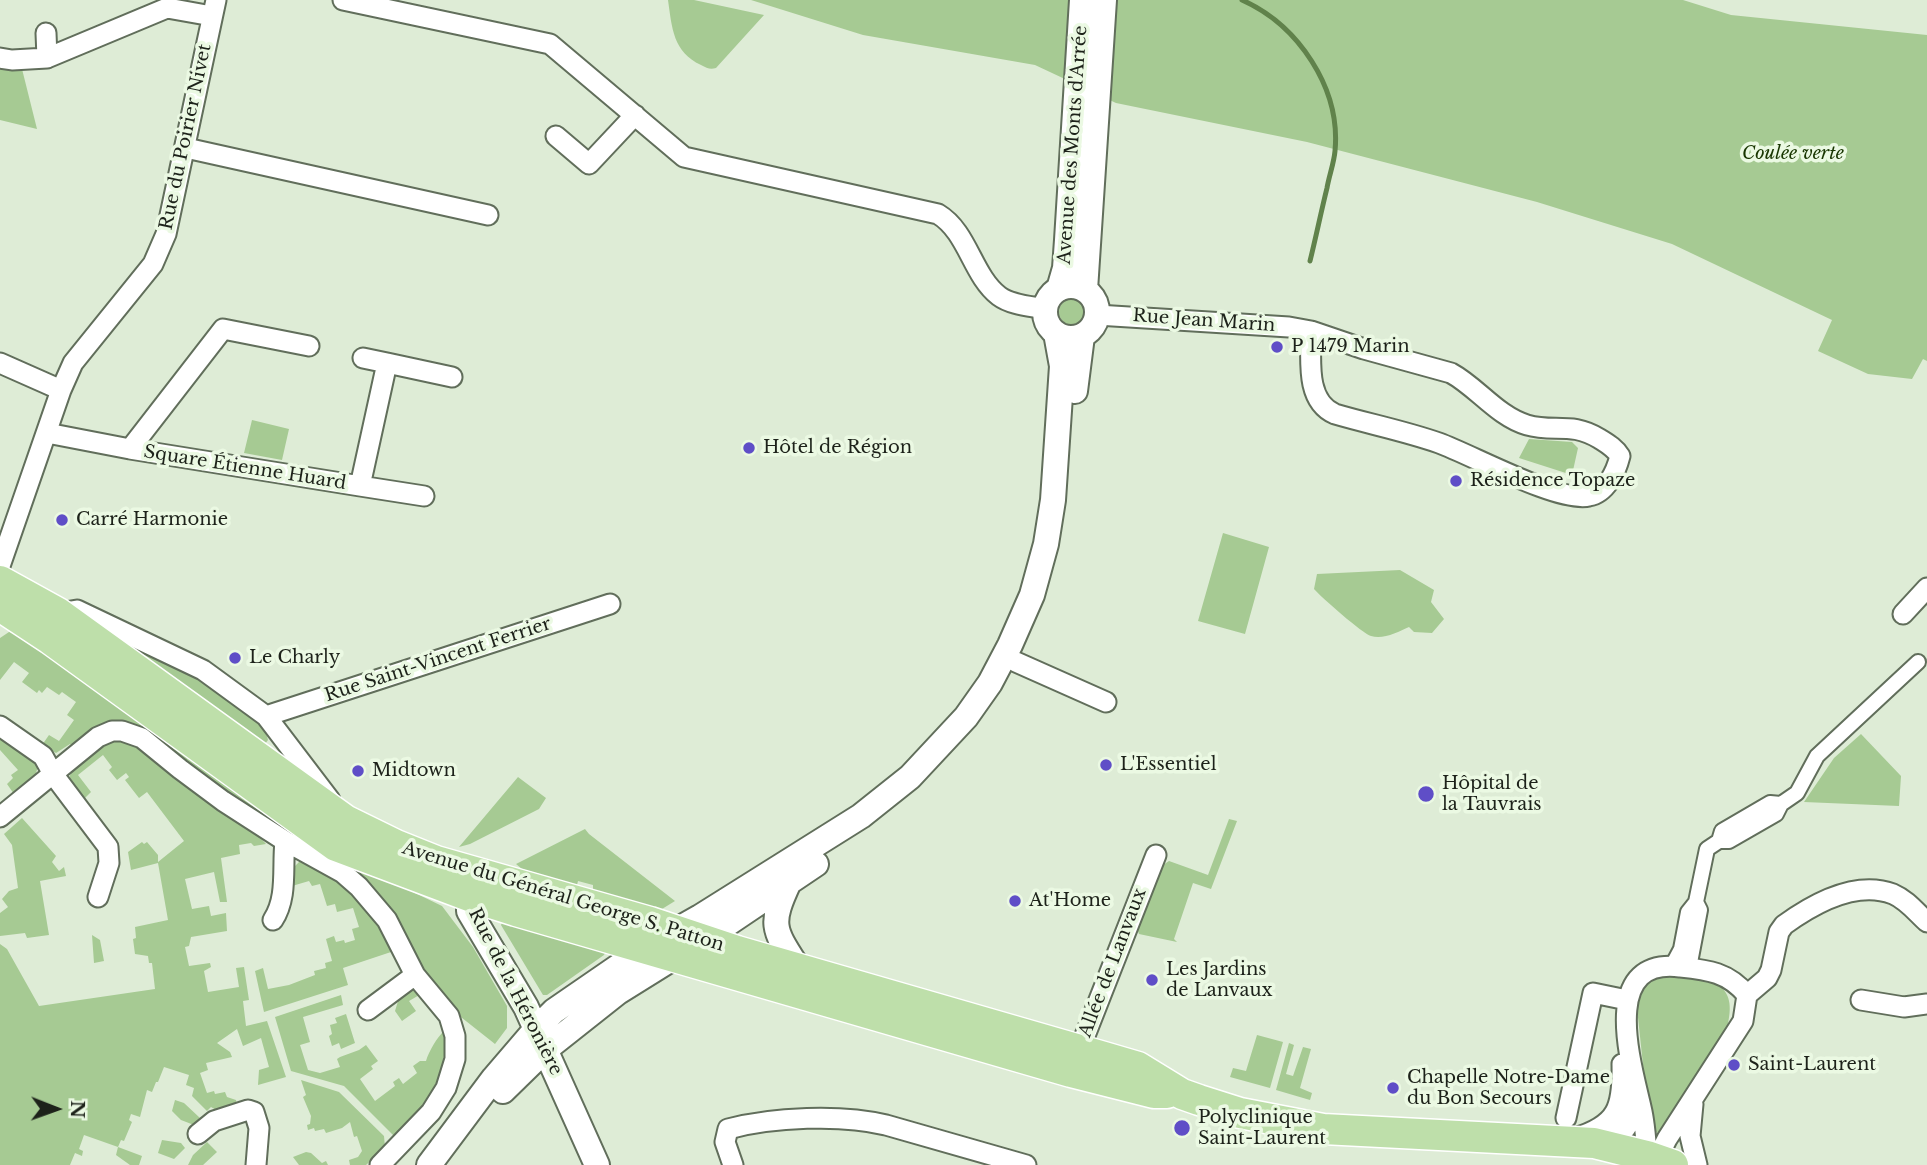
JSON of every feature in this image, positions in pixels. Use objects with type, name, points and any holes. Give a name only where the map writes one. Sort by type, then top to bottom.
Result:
[{"type":"main road","name":"Avenue du Général George S. Patton","points":[[0,581],[58,613],[345,820],[436,861],[675,943],[1075,1060],[1138,1067],[1182,1094],[1240,1113],[1322,1129],[1563,1130],[1594,1143],[1658,1161]]},
{"type":"main road","name":"Avenue du Général George S. Patton","points":[[0,606],[60,646],[286,779],[336,846],[469,896],[647,947],[702,940],[798,968],[1075,1060]]},
{"type":"street","points":[[343,0],[550,44],[684,157],[937,214],[954,227],[990,286],[998,295],[1009,301],[1052,299],[1072,286],[1085,290],[1094,300],[1097,315],[1092,327],[1082,336],[1069,338],[1056,333]]},
{"type":"street","name":"Avenue des Monts d'Arrée","points":[[1052,299],[1065,268],[1068,240],[1082,0]]},
{"type":"street","name":"Avenue des Monts d'Arrée","points":[[1085,290],[1104,0]]},
{"type":"street","points":[[0,58],[47,58],[159,4],[214,8]]},
{"type":"street","name":"Rue du Poirier Nivet","points":[[0,566],[61,390],[73,363],[153,264],[166,234],[214,8]]},
{"type":"street","points":[[46,33],[47,58]]},
{"type":"street","points":[[556,136],[589,164],[635,115]]},
{"type":"street","points":[[186,148],[488,215]]},
{"type":"street","points":[[429,1165],[494,1078],[541,1039],[618,992],[675,943],[700,917],[796,858],[870,808],[910,777],[966,717],[990,683],[1010,645],[1032,595],[1046,544],[1053,500],[1062,366],[1056,333],[1048,323],[1052,299]]},
{"type":"street","name":"Rue Jean Marin","points":[[1097,315],[1289,327],[1311,331],[1442,370],[1460,378],[1508,416],[1526,425],[1581,429],[1615,449],[1620,456],[1618,465],[1606,487],[1592,496],[1570,496],[1527,481],[1438,443],[1328,411],[1321,406],[1314,391],[1311,331]]},
{"type":"street","name":"Square Étienne Huard","points":[[130,449],[223,329],[310,346]]},
{"type":"street","points":[[702,940],[860,834],[919,788],[975,727],[1016,662],[1044,596],[1059,548],[1068,491],[1075,390],[1082,336]]},
{"type":"street","points":[[363,358],[452,377]]},
{"type":"street","points":[[0,363],[61,390]]},
{"type":"street","name":"Square Étienne Huard","points":[[360,486],[387,363]]},
{"type":"street","name":"Square Étienne Huard","points":[[47,433],[130,449],[424,496]]},
{"type":"street","points":[[1903,614],[1927,588]]},
{"type":"street","name":"Rue Saint-Vincent Ferrier","points":[[266,716],[610,604]]},
{"type":"street","points":[[58,613],[77,610],[203,670],[266,716],[286,779]]},
{"type":"street","points":[[1016,662],[1106,702]]},
{"type":"street","points":[[1681,967],[1700,910],[1696,902],[1707,849],[1719,841],[1729,841],[1776,814],[1781,804],[1797,793],[1817,757],[1918,663]]},
{"type":"street","points":[[0,726],[43,755],[53,774],[108,847],[109,863],[98,897]]},
{"type":"street","points":[[0,817],[98,737],[112,731],[122,731],[142,738],[223,801],[285,841],[343,873],[359,887],[387,920],[415,975],[449,1016],[455,1036],[455,1059],[446,1088],[430,1112],[380,1165]]},
{"type":"street","points":[[273,920],[281,907],[284,894],[282,864],[285,841]]},
{"type":"street","name":"Allée de Lanvaux","points":[[1075,1060],[1156,855]]},
{"type":"street","points":[[789,882],[776,910],[775,928],[798,968]]},
{"type":"street","points":[[1658,1161],[1667,1139],[1743,1021],[1747,995],[1767,978],[1779,932],[1784,925],[1846,891],[1884,892],[1894,895],[1906,902],[1927,922]]},
{"type":"street","name":"Rue de la Héronière","points":[[469,896],[470,911],[527,1007],[597,1165]]},
{"type":"street","points":[[445,1165],[541,1039],[554,1012],[647,947]]},
{"type":"street","points":[[1627,1000],[1593,993],[1563,1130],[1587,1134],[1605,1126],[1617,1110],[1623,1089],[1623,1040],[1627,1000],[1640,976],[1649,970],[1681,967],[1726,975],[1747,995]]},
{"type":"street","points":[[368,1010],[415,975]]},
{"type":"street","points":[[1861,1000],[1904,1007],[1927,1004]]},
{"type":"street","points":[[1626,1025],[1636,1089],[1658,1161]]},
{"type":"street","points":[[1594,1143],[1619,1136],[1625,1129],[1631,1116],[1636,1089]]},
{"type":"street","points":[[1693,1102],[1690,1136],[1697,1165]]},
{"type":"street","points":[[198,1134],[214,1121],[248,1110],[254,1112],[259,1128],[256,1165]]},
{"type":"street","points":[[733,1165],[725,1142],[728,1129],[747,1124],[839,1117],[863,1119],[1026,1165]]},
{"type":"green space","points":[[668,0],[694,0],[764,15],[716,68],[710,69],[692,60],[679,46]]},
{"type":"green space","name":"Coulée verte","points":[[751,0],[1683,0],[1731,15],[1927,35],[1927,361],[1923,359],[1912,379],[1868,374],[1818,351],[1832,320],[1672,244],[1537,202],[1307,142],[1116,103],[1035,65],[863,35]]},
{"type":"green space","points":[[0,62],[22,69],[37,129],[0,120]]},
{"type":"green space","points":[[1072,299],[1081,303],[1085,312],[1081,321],[1072,325],[1063,321],[1059,312],[1063,303]]},
{"type":"green space","points":[[252,420],[289,429],[282,460],[244,453]]},
{"type":"green space","points":[[1529,439],[1572,442],[1578,448],[1572,475],[1519,458]]},
{"type":"green space","points":[[1223,533],[1269,547],[1245,634],[1198,621]]},
{"type":"green space","points":[[1400,570],[1434,590],[1431,602],[1444,619],[1432,633],[1414,632],[1409,627],[1385,636],[1371,636],[1314,589],[1317,574]]},
{"type":"green space","points":[[100,629],[222,693],[261,726],[268,740],[265,744]]},
{"type":"green space","points":[[9,632],[16,633],[382,877],[442,906],[473,947],[507,1006],[507,1028],[495,1044],[452,1010],[401,930],[267,823],[133,726],[75,749],[70,744],[56,753],[42,745],[49,735],[59,741],[74,720],[67,715],[76,702],[62,692],[59,695],[47,687],[42,693],[39,690],[37,693],[22,682],[29,673],[14,662],[0,680],[0,638]]},
{"type":"green space","points":[[1861,734],[1901,776],[1899,806],[1804,802],[1834,758]]},
{"type":"green space","points":[[0,735],[35,760],[38,766],[35,777],[14,794],[7,784],[13,778],[11,775],[18,770],[0,750]]},
{"type":"green space","points":[[120,739],[142,747],[191,791],[255,832],[266,844],[239,845],[240,854],[221,858],[227,902],[220,902],[214,872],[185,879],[192,909],[209,906],[211,916],[226,913],[227,931],[191,937],[189,946],[185,947],[189,966],[210,963],[211,967],[204,971],[208,992],[239,987],[236,968],[244,967],[249,1000],[243,1001],[246,1026],[267,1021],[286,1077],[258,1085],[259,1070],[269,1067],[261,1038],[243,1046],[237,1029],[217,1043],[230,1052],[232,1057],[206,1063],[208,1070],[200,1073],[207,1093],[225,1092],[227,1097],[236,1100],[237,1108],[221,1113],[211,1107],[207,1111],[192,1096],[194,1088],[186,1085],[189,1075],[164,1067],[152,1092],[147,1090],[140,1117],[131,1114],[129,1120],[132,1122],[124,1141],[121,1140],[118,1147],[84,1135],[79,1149],[83,1151],[82,1156],[75,1153],[70,1165],[0,1165],[0,944],[7,949],[39,1006],[155,989],[152,963],[149,963],[148,956],[135,954],[133,939],[136,938],[135,927],[168,920],[158,863],[131,870],[128,852],[142,842],[147,842],[158,855],[158,862],[184,841],[147,792],[139,798],[125,780],[129,777],[126,773],[117,780],[103,755],[78,775],[91,792],[83,800],[69,778],[77,765],[90,753]]},
{"type":"green space","points":[[518,777],[546,798],[539,809],[459,847]]},
{"type":"green space","points":[[22,818],[56,856],[52,862],[59,871],[64,867],[66,876],[40,881],[49,935],[27,938],[25,933],[0,936],[0,913],[8,907],[2,899],[9,891],[18,888],[12,845],[4,834]]},
{"type":"green space","points":[[1229,819],[1237,821],[1211,889],[1193,883],[1174,939],[1177,942],[1139,934],[1137,929],[1163,865],[1169,861],[1208,875]]},
{"type":"green space","points":[[585,829],[675,901],[662,909],[593,890],[593,885],[578,881],[577,885],[522,869],[516,864]]},
{"type":"green space","points":[[303,861],[345,887],[377,923],[394,951],[343,968],[348,985],[264,1012],[255,971],[263,968],[268,989],[289,985],[315,975],[314,971],[326,968],[325,963],[332,961],[326,939],[334,936],[336,942],[344,940],[345,943],[355,940],[352,929],[359,927],[353,908],[337,912],[335,904],[327,906],[320,884],[312,886],[309,881],[292,886],[292,869]]},
{"type":"green space","points":[[503,920],[606,951],[547,995],[543,995],[501,925]]},
{"type":"green space","points":[[92,935],[100,940],[104,961],[94,963]]},
{"type":"green space","points":[[1675,975],[1718,985],[1729,998],[1730,1009],[1728,1024],[1663,1134],[1650,1131],[1637,1008],[1639,993],[1652,977]]},
{"type":"green space","points":[[408,990],[421,994],[409,1001],[416,1011],[402,1021],[395,1011],[399,998]]},
{"type":"green space","points":[[341,995],[343,1005],[303,1017],[310,1042],[300,1045],[308,1070],[320,1073],[340,1067],[337,1059],[366,1045],[378,1061],[371,1066],[373,1069],[360,1079],[375,1101],[395,1086],[393,1082],[399,1078],[403,1084],[417,1073],[413,1066],[420,1061],[426,1061],[445,1030],[443,1063],[433,1089],[395,1137],[344,1086],[291,1071],[275,1017]]},
{"type":"green space","points":[[346,1014],[355,1043],[341,1049],[339,1043],[332,1046],[330,1025],[337,1023],[335,1018]]},
{"type":"green space","points":[[1257,1035],[1283,1042],[1270,1088],[1230,1077],[1233,1068],[1246,1071]]},
{"type":"green space","points":[[1289,1043],[1294,1045],[1286,1074],[1293,1076],[1303,1047],[1311,1049],[1300,1088],[1312,1093],[1310,1100],[1276,1090]]},
{"type":"green space","points":[[301,1080],[339,1092],[384,1136],[385,1147],[366,1165],[350,1165],[349,1160],[358,1157],[362,1151],[350,1122],[342,1128],[326,1133],[324,1129],[308,1130],[311,1116],[303,1097],[306,1095]]},
{"type":"green space","points":[[175,1100],[184,1103],[200,1118],[194,1125],[181,1120],[172,1111]]},
{"type":"green space","points":[[162,1140],[181,1143],[185,1148],[174,1159],[158,1153]]},
{"type":"green space","points":[[207,1142],[217,1152],[203,1165],[188,1165],[193,1155]]},
{"type":"green space","points":[[118,1147],[142,1156],[139,1165],[130,1165],[116,1155]]},
{"type":"green space","points":[[306,1152],[322,1163],[326,1161],[328,1165],[299,1165],[293,1157]]},
{"type":"waterway","points":[[1242,0],[1281,25],[1298,42],[1312,61],[1331,104],[1335,127],[1334,156],[1310,261]]},
{"type":"place","name":"P 1479 Marin","points":[[1277,347]]},
{"type":"place","name":"Hôtel de Région","points":[[749,448]]},
{"type":"place","name":"Résidence Topaze","points":[[1456,481]]},
{"type":"place","name":"Carré Harmonie","points":[[62,520]]},
{"type":"place","name":"Le Charly","points":[[235,658]]},
{"type":"place","name":"L'Essentiel","points":[[1106,765]]},
{"type":"place","name":"Midtown","points":[[358,771]]},
{"type":"place","name":"Hôpital de la Tauvrais","points":[[1426,794]]},
{"type":"place","name":"At'Home","points":[[1015,901]]},
{"type":"place","name":"Les Jardins de Lanvaux","points":[[1152,980]]},
{"type":"place","name":"Saint-Laurent","points":[[1734,1065]]},
{"type":"place","name":"Chapelle Notre-Dame du Bon Secours","points":[[1393,1088]]},
{"type":"place","name":"Polyclinique Saint-Laurent","points":[[1182,1128]]}]
